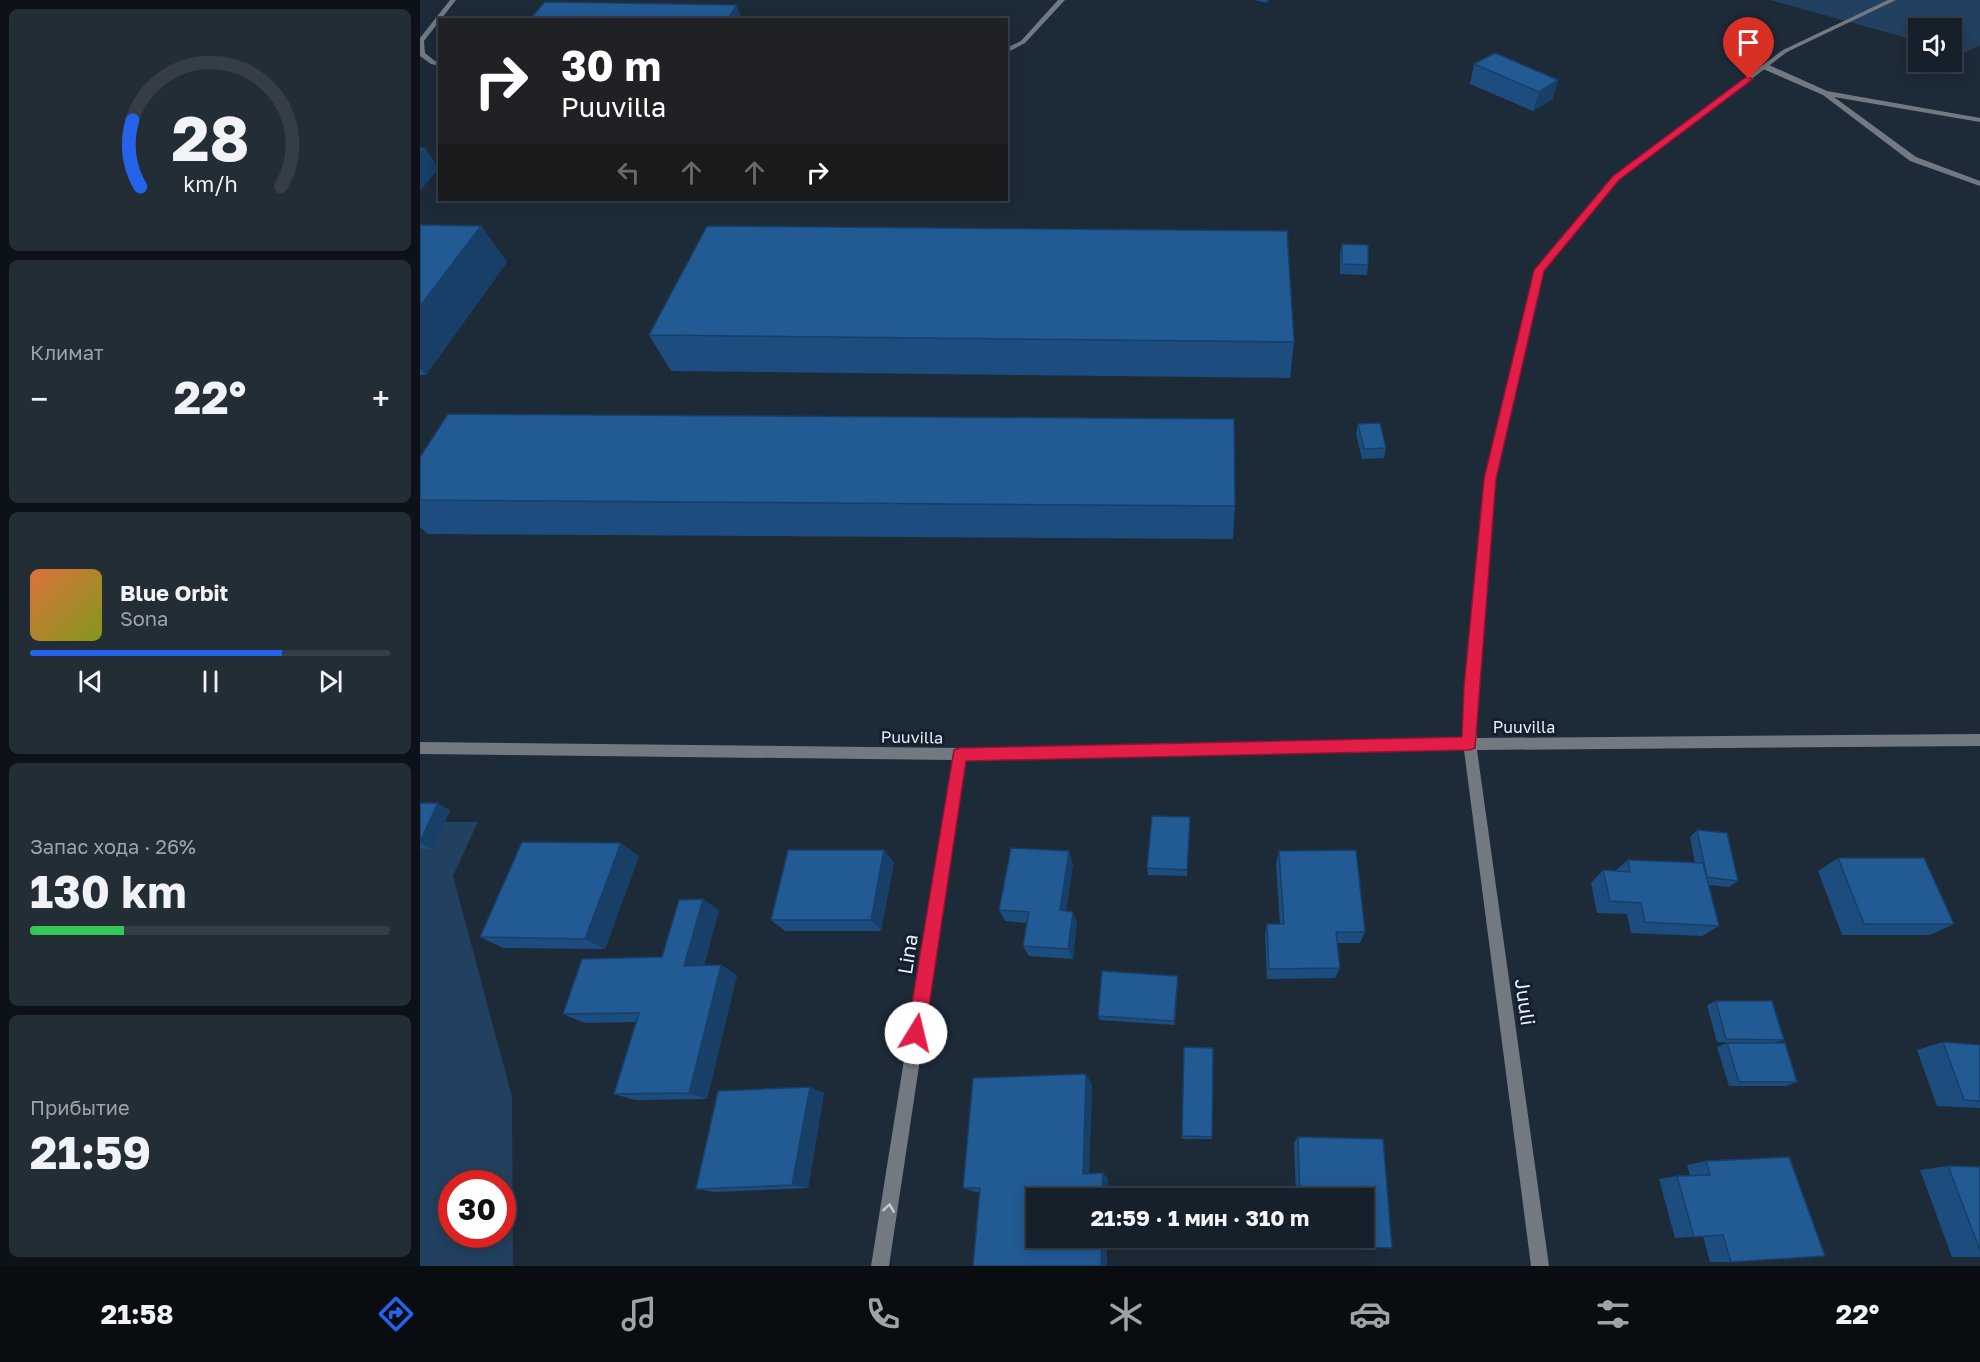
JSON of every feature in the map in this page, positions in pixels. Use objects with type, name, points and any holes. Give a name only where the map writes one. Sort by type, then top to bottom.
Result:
[{"type":"street","points":[[439,18],[453,0]]},
{"type":"street","points":[[1008,50],[1023,42],[1062,0]]},
{"type":"street","name":"Juuli","points":[[1540,1266],[1470,744],[1471,687],[1490,479],[1539,270],[1616,178],[1785,51],[1893,0]]},
{"type":"street","points":[[438,19],[421,41],[422,54],[433,63],[438,64]]},
{"type":"street","points":[[1766,67],[1825,93],[1913,159],[1980,184]]},
{"type":"street","points":[[1825,93],[1980,120]]},
{"type":"street","name":"Puuvilla","points":[[420,748],[959,754],[1470,744],[1980,740]]},
{"type":"street","name":"Lina","points":[[880,1266],[959,754]]},
{"type":"shaded area","points":[[1770,0],[1980,0],[1980,45],[1962,54],[1962,18],[1908,18],[1908,38]]},
{"type":"shaded area","points":[[420,822],[478,822],[453,876],[512,1097],[512,1170],[438,1170],[438,1248],[513,1248],[513,1266],[420,1266]]},
{"type":"building","points":[[545,2],[737,5],[728,18],[531,18]]},
{"type":"building","points":[[1495,53],[1558,80],[1539,92],[1474,64]]},
{"type":"building","points":[[420,225],[481,226],[420,306]]},
{"type":"building","points":[[707,226],[1287,231],[1294,342],[649,335]]},
{"type":"building","points":[[1342,244],[1368,245],[1368,265],[1342,264]]},
{"type":"building","points":[[448,414],[1234,419],[1235,506],[420,500],[420,457]]},
{"type":"building","points":[[1380,423],[1386,448],[1364,449],[1358,424]]},
{"type":"building","points":[[420,803],[438,803],[420,841]]},
{"type":"building","points":[[1152,816],[1190,817],[1187,870],[1147,868]]},
{"type":"building","points":[[1697,830],[1727,833],[1738,881],[1707,877]]},
{"type":"building","points":[[522,842],[621,843],[585,939],[480,937]]},
{"type":"building","points":[[1011,848],[1069,851],[1060,910],[1073,912],[1068,949],[1023,946],[1029,912],[999,910]]},
{"type":"building","points":[[788,850],[884,850],[871,920],[771,920]]},
{"type":"building","points":[[1356,850],[1365,932],[1336,932],[1340,968],[1269,969],[1267,924],[1284,924],[1279,851]]},
{"type":"building","points":[[1838,858],[1924,858],[1954,924],[1864,924]]},
{"type":"building","points":[[1628,860],[1703,863],[1719,926],[1645,922],[1641,903],[1610,901],[1603,870],[1630,872]]},
{"type":"building","points":[[703,899],[684,966],[721,965],[689,1093],[614,1094],[639,1013],[563,1014],[582,959],[662,957],[679,900]]},
{"type":"building","points":[[1102,971],[1178,976],[1174,1021],[1098,1016]]},
{"type":"building","points":[[1716,1001],[1772,1001],[1784,1040],[1726,1039]]},
{"type":"building","points":[[1943,1042],[1980,1045],[1980,1101],[1964,1100]]},
{"type":"building","points":[[1727,1043],[1785,1043],[1797,1082],[1739,1082]]},
{"type":"building","points":[[1184,1047],[1213,1048],[1212,1137],[1182,1136]]},
{"type":"building","points":[[1086,1074],[1083,1174],[1103,1173],[1102,1188],[1026,1188],[1026,1248],[1102,1248],[1101,1266],[973,1266],[980,1188],[963,1188],[973,1078]]},
{"type":"building","points":[[810,1087],[792,1185],[696,1189],[718,1091]]},
{"type":"building","points":[[1298,1137],[1383,1139],[1392,1248],[1374,1247],[1374,1188],[1300,1188]]},
{"type":"building","points":[[1789,1157],[1825,1256],[1731,1262],[1723,1235],[1694,1237],[1677,1176],[1710,1175],[1706,1161]]},
{"type":"building","points":[[1948,1166],[1980,1167],[1980,1250]]},
{"type":"route","points":[[916,1033],[959,754],[1470,744],[1471,687],[1490,479],[1539,270],[1616,178],[1749,79]]}]
